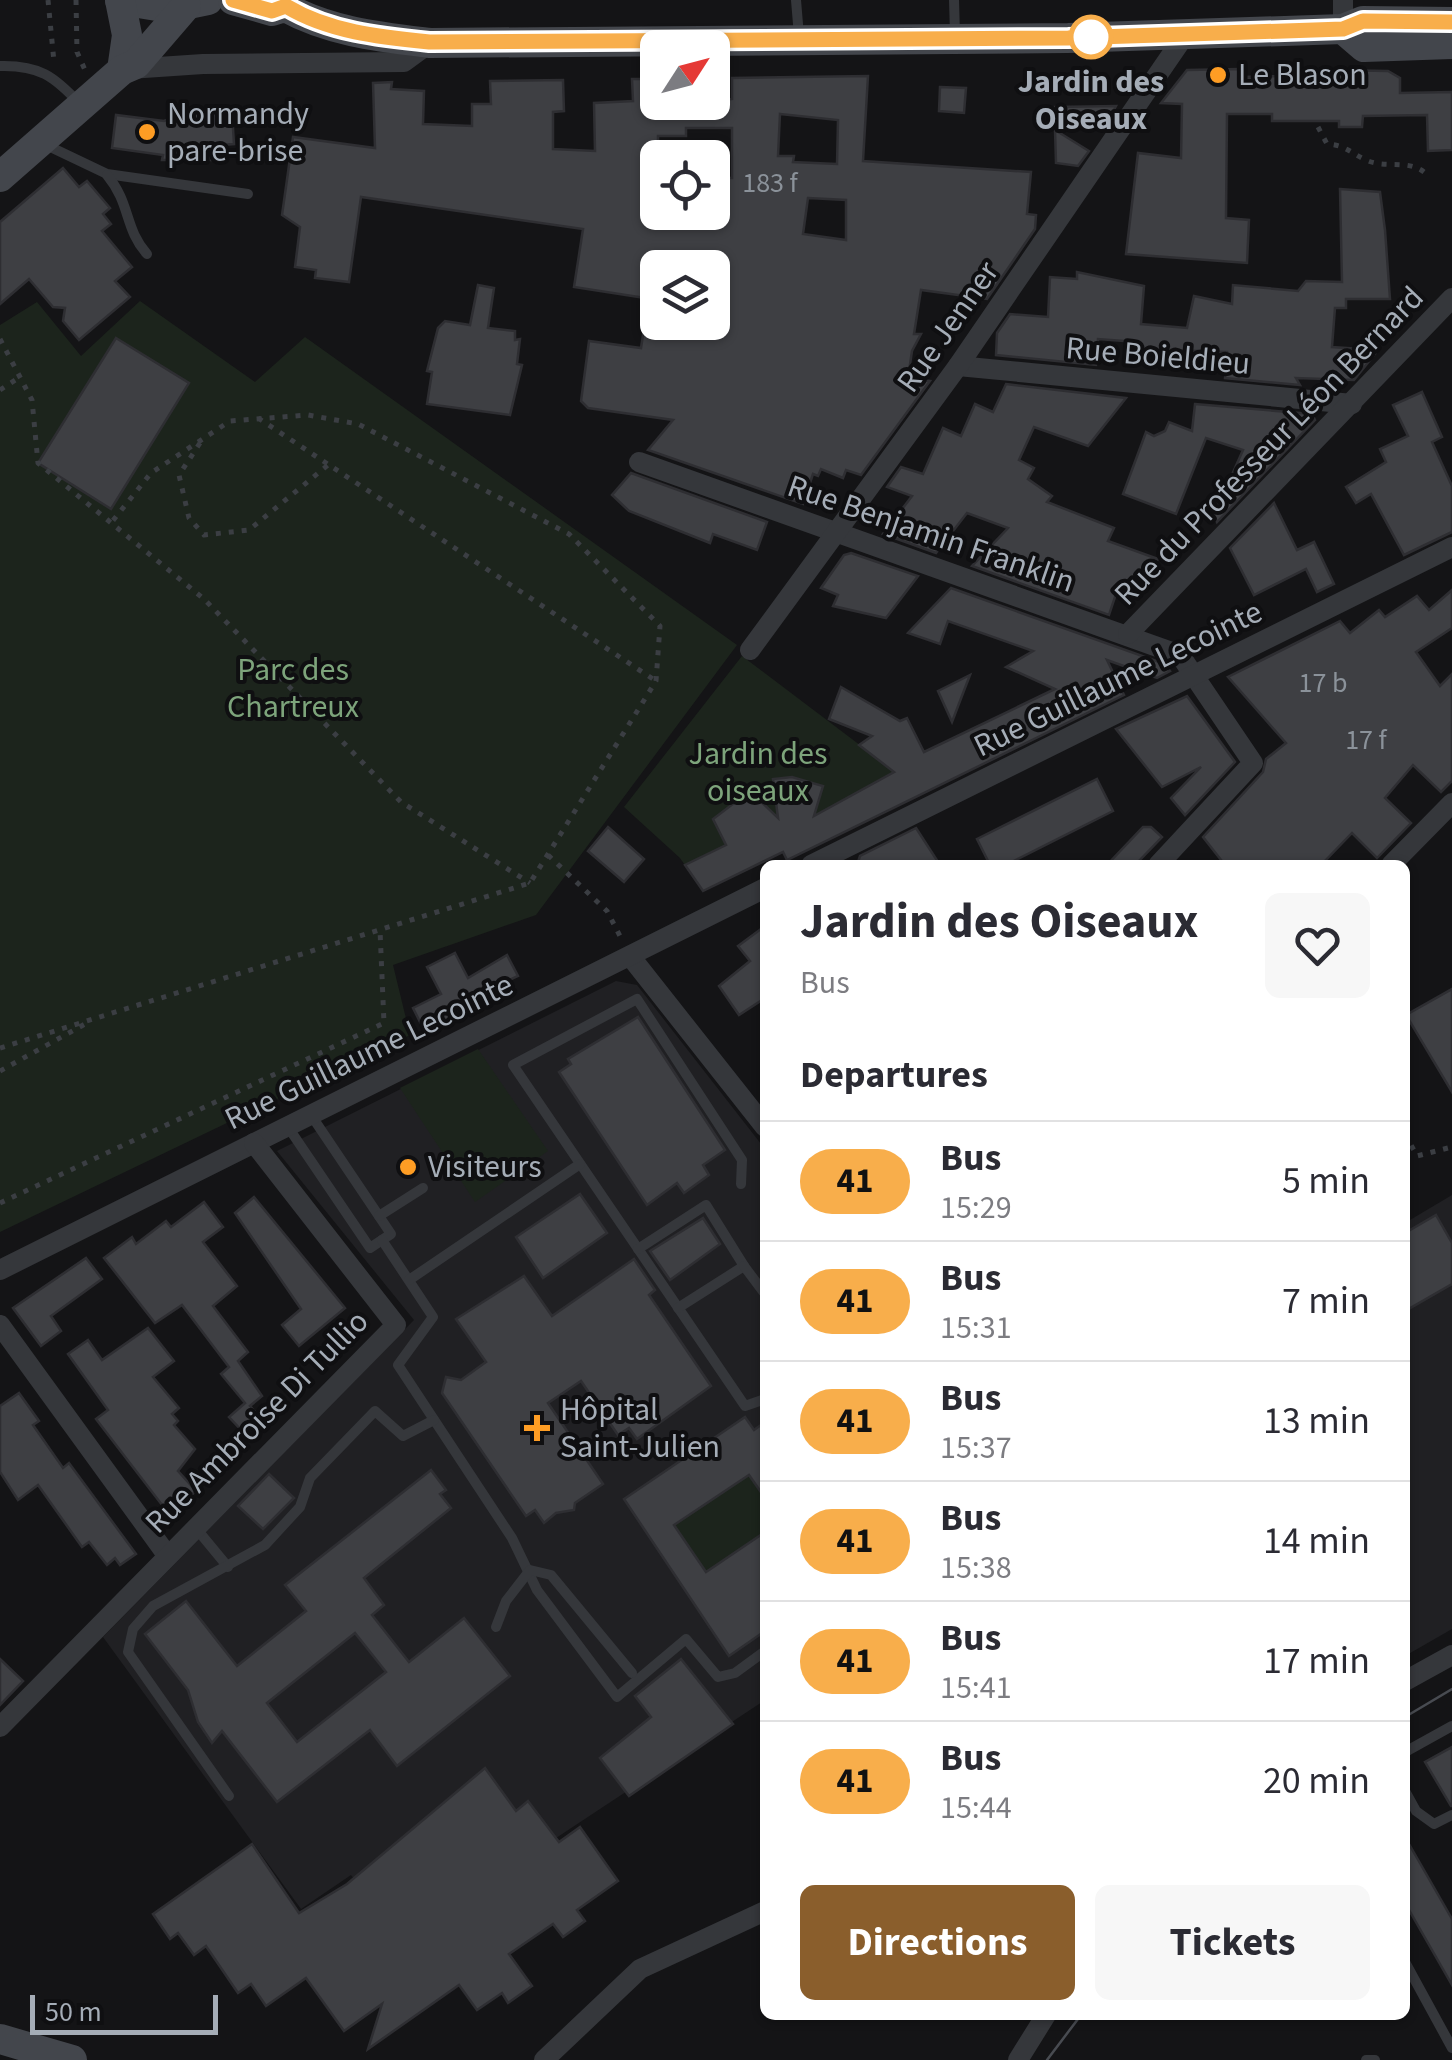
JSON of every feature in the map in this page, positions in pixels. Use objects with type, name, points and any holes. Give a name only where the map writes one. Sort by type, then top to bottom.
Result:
[{"type":"main road","points":[[122,70],[127,35],[120,0],[152,8],[197,3]]},
{"type":"main road","points":[[233,0],[272,11],[286,3],[325,25],[430,42],[956,40],[1188,32],[1343,15],[1363,21],[1452,22]]},
{"type":"main road","points":[[0,177],[122,70],[136,64],[197,3]]},
{"type":"main road","points":[[1343,15],[1364,46],[1452,44]]},
{"type":"main road","points":[[0,2039],[72,2060]]},
{"type":"street","name":"Rue Jenner","points":[[750,650],[958,366],[1188,32]]},
{"type":"street","points":[[122,70],[203,64],[404,62],[430,42]]},
{"type":"street","name":"Rue du Professeur Léon Bernard","points":[[1128,634],[1452,298]]},
{"type":"street","name":"Rue Boieldieu","points":[[958,366],[1352,404]]},
{"type":"street","name":"Rue Benjamin Franklin","points":[[639,462],[1180,655],[1253,763],[1163,860]]},
{"type":"street","name":"Rue Guillaume Lecointe","points":[[828,860],[1452,546]]},
{"type":"street","points":[[1396,860],[1452,803]]},
{"type":"street","name":"Rue Guillaume Lecointe","points":[[0,1270],[760,891]]},
{"type":"street","points":[[630,956],[760,1121]]},
{"type":"street","name":"Rue Ambroise Di Tullio","points":[[0,1727],[396,1325],[254,1142]]},
{"type":"street","points":[[0,1325],[167,1555]]},
{"type":"street","points":[[1410,1678],[1452,1655]]},
{"type":"street","points":[[544,2060],[640,1968],[760,1913]]},
{"type":"street","points":[[1018,2060],[1043,2020]]},
{"type":"lane","points":[[796,0],[799,42]]},
{"type":"lane","points":[[954,0],[956,40]]},
{"type":"lane","points":[[0,66],[30,66],[55,76],[87,100]]},
{"type":"lane","points":[[42,143],[107,174],[248,194]]},
{"type":"lane","points":[[107,174],[126,198],[132,238],[147,254]]},
{"type":"lane","points":[[741,1184],[742,1160],[637,999],[513,1065],[745,1406],[760,1401]]},
{"type":"lane","points":[[287,1126],[370,1248],[391,1234],[311,1114]]},
{"type":"lane","points":[[408,1280],[580,1164]]},
{"type":"lane","points":[[379,1216],[423,1188]]},
{"type":"lane","points":[[638,1249],[706,1205],[760,1287]]},
{"type":"lane","points":[[382,1240],[433,1318],[398,1365],[530,1570],[537,1590],[617,1697],[686,1639],[718,1676],[734,1674],[760,1655]]},
{"type":"lane","points":[[678,1308],[744,1266]]},
{"type":"lane","points":[[230,1796],[128,1652],[132,1629],[152,1606],[266,1546],[300,1506],[310,1478],[375,1411],[403,1436],[434,1420]]},
{"type":"lane","points":[[195,1527],[228,1567]]},
{"type":"lane","points":[[496,1627],[506,1601],[530,1570]]},
{"type":"lane","points":[[530,1570],[551,1574],[632,1674]]},
{"type":"lane","points":[[1410,1749],[1452,1726]]},
{"type":"lane","points":[[1410,1800],[1416,1811],[1434,1824],[1452,1815]]},
{"type":"lane","points":[[1410,1971],[1452,2048]]},
{"type":"lane","points":[[1366,2060],[1375,2060]]},
{"type":"path","points":[[48,0],[54,65]]},
{"type":"path","points":[[76,0],[77,52],[87,100]]},
{"type":"path","points":[[1318,127],[1328,144],[1350,148],[1367,161],[1415,165],[1424,172]]},
{"type":"path","points":[[0,339],[32,400],[38,464],[204,599],[402,802],[530,884]]},
{"type":"path","points":[[0,390],[20,376]]},
{"type":"path","points":[[0,1048],[530,884],[656,681],[660,626],[568,534],[358,424],[308,415],[230,421],[151,473],[111,523]]},
{"type":"path","points":[[258,418],[656,681]]},
{"type":"path","points":[[201,440],[178,475],[189,518],[204,534],[249,530],[328,464]]},
{"type":"path","points":[[548,855],[607,911],[630,956]]},
{"type":"path","points":[[0,1203],[384,1022],[380,930]]},
{"type":"path","points":[[0,1071],[96,1018]]},
{"type":"path","points":[[1410,1143],[1417,1156],[1452,1147]]},
{"type":"shaded area","name":"Hôpital Saint-Julien","points":[[616,981],[637,985],[760,1143],[760,1703],[400,1941],[351,1875],[301,1909],[103,1637],[414,1320],[277,1151]]},
{"type":"shaded area","points":[[1452,1195],[1452,1629],[1410,1653],[1410,1220]]},
{"type":"green space","name":"Parc des Chartreux","points":[[140,301],[255,382],[305,337],[737,645],[536,915],[393,965],[410,1035],[0,1232],[0,325],[37,302],[81,356]]},
{"type":"green space","name":"Jardin des oiseaux","points":[[742,656],[922,792],[787,860],[782,852],[760,860],[703,891],[680,858],[624,807]]},
{"type":"green space","points":[[478,1049],[548,1151],[475,1202],[400,1088]]},
{"type":"green space","points":[[749,1475],[760,1491],[760,1535],[706,1572],[670,1528]]},
{"type":"building","points":[[1239,69],[1239,77],[1280,76],[1279,69],[1388,71],[1400,78],[1400,93],[1452,92],[1452,150],[1428,151],[1427,115],[1363,116],[1362,127],[1339,127],[1339,121],[1272,121],[1272,114],[1227,114],[1226,218],[1249,220],[1247,263],[1126,254],[1138,153],[1181,158],[1182,104],[1161,103],[1187,70]]},
{"type":"building","points":[[868,76],[863,161],[1031,172],[1027,214],[1036,215],[1035,229],[987,299],[921,290],[914,334],[921,334],[912,351],[908,378],[930,381],[861,475],[846,470],[843,478],[821,469],[818,476],[813,474],[803,504],[648,450],[673,420],[588,408],[581,401],[589,341],[641,348],[642,340],[730,340],[730,250],[640,250],[640,297],[574,287],[583,229],[361,197],[349,282],[315,278],[316,270],[295,267],[300,227],[282,215],[293,137],[375,148],[373,83],[392,82],[391,89],[424,91],[423,124],[472,126],[472,104],[491,104],[490,81],[563,80],[564,111],[553,112],[553,149],[595,151],[594,103],[633,101],[632,79],[640,79],[640,120],[730,120],[732,78]],"holes":[[[780,114],[838,120],[837,164],[793,162],[794,156],[778,156]],[[808,198],[846,200],[846,240],[803,234]]]},
{"type":"building","points":[[940,87],[966,88],[964,113],[939,111]]},
{"type":"building","points":[[1116,106],[1107,124],[1055,126],[1055,107]]},
{"type":"building","points":[[232,112],[234,144],[222,145],[223,160],[162,160],[163,155],[112,148],[116,115],[164,121],[182,114]]},
{"type":"building","points":[[1055,130],[1089,151],[1078,166],[1056,163]]},
{"type":"building","points":[[63,168],[79,187],[87,181],[110,208],[103,214],[111,224],[102,231],[132,267],[115,281],[130,297],[79,340],[63,321],[65,308],[53,307],[29,279],[0,304],[0,222]]},
{"type":"building","points":[[1340,189],[1380,192],[1385,230],[1390,299],[1346,299],[1346,308],[1335,308],[1332,347],[1378,350],[1354,380],[1296,378],[1300,385],[1225,378],[1227,352],[1137,349],[1137,342],[1098,339],[1096,365],[996,355],[997,333],[1010,314],[1048,317],[1050,277],[1077,279],[1077,272],[1144,286],[1141,324],[1187,328],[1194,296],[1232,304],[1233,285],[1298,291],[1306,281],[1342,282]]},
{"type":"building","points":[[478,285],[494,288],[488,328],[515,331],[515,340],[520,339],[517,364],[522,365],[510,415],[427,404],[432,372],[427,371],[438,328],[445,321],[470,325]]},
{"type":"building","points":[[116,338],[189,383],[111,509],[38,463]]},
{"type":"building","points":[[1006,384],[1126,398],[1088,446],[1034,427],[1019,460],[1034,468],[1028,479],[1052,496],[1047,502],[1114,528],[1108,541],[1158,559],[1143,588],[1120,582],[1109,615],[972,566],[1008,528],[967,513],[936,553],[883,534],[912,496],[887,487],[901,467],[923,474],[943,428],[961,436],[975,404],[993,412]]},
{"type":"building","points":[[1422,392],[1442,437],[1432,442],[1452,486],[1452,532],[1404,555],[1371,494],[1356,503],[1346,487],[1386,462],[1380,449],[1408,436],[1393,405]]},
{"type":"building","points":[[1195,404],[1312,414],[1315,420],[1217,522],[1214,515],[1243,450],[1206,438],[1176,514],[1123,494],[1146,432],[1154,436],[1165,431],[1169,422],[1192,431]]},
{"type":"building","points":[[631,473],[767,522],[757,550],[713,534],[710,543],[629,511],[612,495]]},
{"type":"building","points":[[1274,503],[1297,550],[1314,542],[1334,584],[1317,592],[1306,569],[1254,595],[1230,548]]},
{"type":"building","points":[[851,553],[918,576],[886,618],[833,606],[838,595],[821,588],[844,555]]},
{"type":"building","points":[[951,588],[1165,664],[1170,671],[1157,678],[1107,660],[1124,695],[787,860],[783,852],[760,860],[703,891],[685,865],[726,845],[713,819],[750,791],[778,818],[773,779],[792,777],[823,786],[814,816],[894,772],[859,745],[872,736],[829,719],[841,687],[900,721],[907,718],[924,752],[1055,689],[1006,667],[1033,651],[948,621],[940,644],[908,633]]},
{"type":"building","points":[[1452,590],[1452,628],[1416,652],[1440,686],[1452,674],[1452,781],[1441,792],[1413,765],[1385,798],[1411,823],[1377,858],[1352,833],[1326,860],[1221,860],[1203,837],[1263,772],[1266,759],[1286,743],[1228,677],[1340,621],[1350,633],[1379,610],[1385,617],[1417,596],[1429,610]]},
{"type":"building","points":[[970,675],[952,722],[938,691]]},
{"type":"building","points":[[1187,696],[1235,762],[1185,815],[1171,798],[1201,767],[1162,787],[1116,729]]},
{"type":"building","points":[[1097,779],[1113,811],[1016,860],[988,860],[977,839]]},
{"type":"building","points":[[608,827],[644,859],[624,882],[588,851]]},
{"type":"building","points":[[1143,827],[1151,827],[1162,837],[1140,860],[1112,860]]},
{"type":"building","points":[[916,828],[937,860],[859,860]]},
{"type":"building","points":[[760,930],[760,1001],[739,1015],[719,986],[750,961],[738,946]]},
{"type":"building","points":[[455,953],[468,978],[507,955],[518,976],[446,1009],[450,1018],[424,1030],[413,1008],[441,994],[427,967]]},
{"type":"building","points":[[1452,989],[1452,1092],[1410,1022],[1410,1013]]},
{"type":"building","points":[[638,1017],[725,1150],[703,1165],[709,1175],[684,1193],[677,1183],[647,1205],[559,1072],[571,1064],[568,1059]]},
{"type":"building","points":[[580,1194],[607,1233],[543,1278],[516,1237]]},
{"type":"building","points":[[254,1197],[345,1308],[299,1346],[282,1325],[301,1309],[235,1213]]},
{"type":"building","points":[[204,1202],[223,1227],[203,1242],[237,1286],[213,1306],[248,1352],[238,1361],[262,1396],[250,1406],[259,1416],[243,1432],[229,1417],[245,1403],[221,1374],[229,1367],[182,1305],[155,1323],[104,1258],[132,1237],[136,1244],[166,1221],[171,1227]]},
{"type":"building","points":[[1436,1215],[1452,1243],[1452,1284],[1410,1308],[1410,1230]]},
{"type":"building","points":[[703,1218],[720,1244],[670,1280],[650,1251]]},
{"type":"building","points":[[86,1258],[102,1279],[51,1316],[61,1331],[41,1346],[13,1308]]},
{"type":"building","points":[[634,1259],[655,1290],[649,1295],[711,1386],[637,1439],[629,1428],[618,1435],[581,1381],[548,1403],[603,1484],[575,1503],[574,1510],[556,1513],[544,1523],[535,1510],[526,1516],[442,1393],[446,1377],[461,1380],[486,1362],[456,1319],[524,1276],[552,1316]]},
{"type":"building","points":[[148,1328],[174,1361],[153,1377],[179,1408],[172,1414],[178,1421],[174,1425],[195,1449],[178,1471],[196,1491],[169,1514],[96,1419],[108,1410],[68,1354],[88,1340],[102,1360]]},
{"type":"building","points":[[19,1393],[39,1421],[33,1425],[63,1468],[69,1463],[136,1554],[120,1565],[115,1558],[107,1565],[89,1542],[82,1547],[38,1485],[18,1500],[0,1472],[0,1406]]},
{"type":"building","points":[[745,1417],[754,1430],[760,1426],[760,1491],[749,1475],[674,1525],[706,1572],[760,1535],[760,1634],[729,1656],[624,1499]]},
{"type":"building","points":[[431,1470],[446,1490],[440,1494],[451,1508],[364,1578],[384,1605],[372,1615],[409,1662],[464,1618],[510,1676],[397,1766],[370,1730],[277,1802],[222,1731],[212,1743],[198,1722],[188,1690],[145,1634],[186,1601],[237,1666],[306,1611],[285,1585]],"holes":[[[355,1633],[386,1672],[297,1742],[267,1703]]]},
{"type":"building","points":[[269,1474],[294,1498],[263,1529],[238,1506]]},
{"type":"building","points":[[0,1659],[23,1681],[0,1705]]},
{"type":"building","points":[[681,1659],[733,1724],[629,1796],[600,1758],[651,1717],[635,1696]]},
{"type":"building","points":[[1452,1747],[1452,1806],[1451,1806],[1425,1762]]},
{"type":"building","points":[[485,1768],[516,1811],[528,1801],[559,1842],[580,1827],[618,1881],[577,1910],[585,1921],[563,1937],[553,1924],[509,1954],[532,1986],[508,2003],[502,1993],[477,2010],[459,1985],[368,2049],[382,2004],[344,2031],[306,1978],[266,2006],[251,1984],[238,1993],[206,1946],[194,1955],[178,1933],[170,1939],[153,1914],[252,1844],[299,1913],[347,1884]]},
{"type":"building","points":[[1410,1846],[1452,1919],[1452,1985],[1410,1912]]},
{"type":"tram line","points":[[1410,1714],[1452,1689]]},
{"type":"tram line","points":[[1047,2060],[1077,2020]]},
{"type":"bus line","name":"41","points":[[233,0],[272,11],[286,6],[303,17],[360,33],[430,42],[614,44],[1068,38],[1343,29],[1363,21],[1452,22]]},
{"type":"place","name":"Jardin des Oiseaux","points":[[1091,37]]},
{"type":"place","name":"Le Blason","points":[[1218,75]]},
{"type":"place","name":"Normandy pare-brise","points":[[147,132]]},
{"type":"place","name":"Visiteurs","points":[[408,1167]]},
{"type":"place","name":"Hôpital Saint-Julien","points":[[537,1428]]}]
